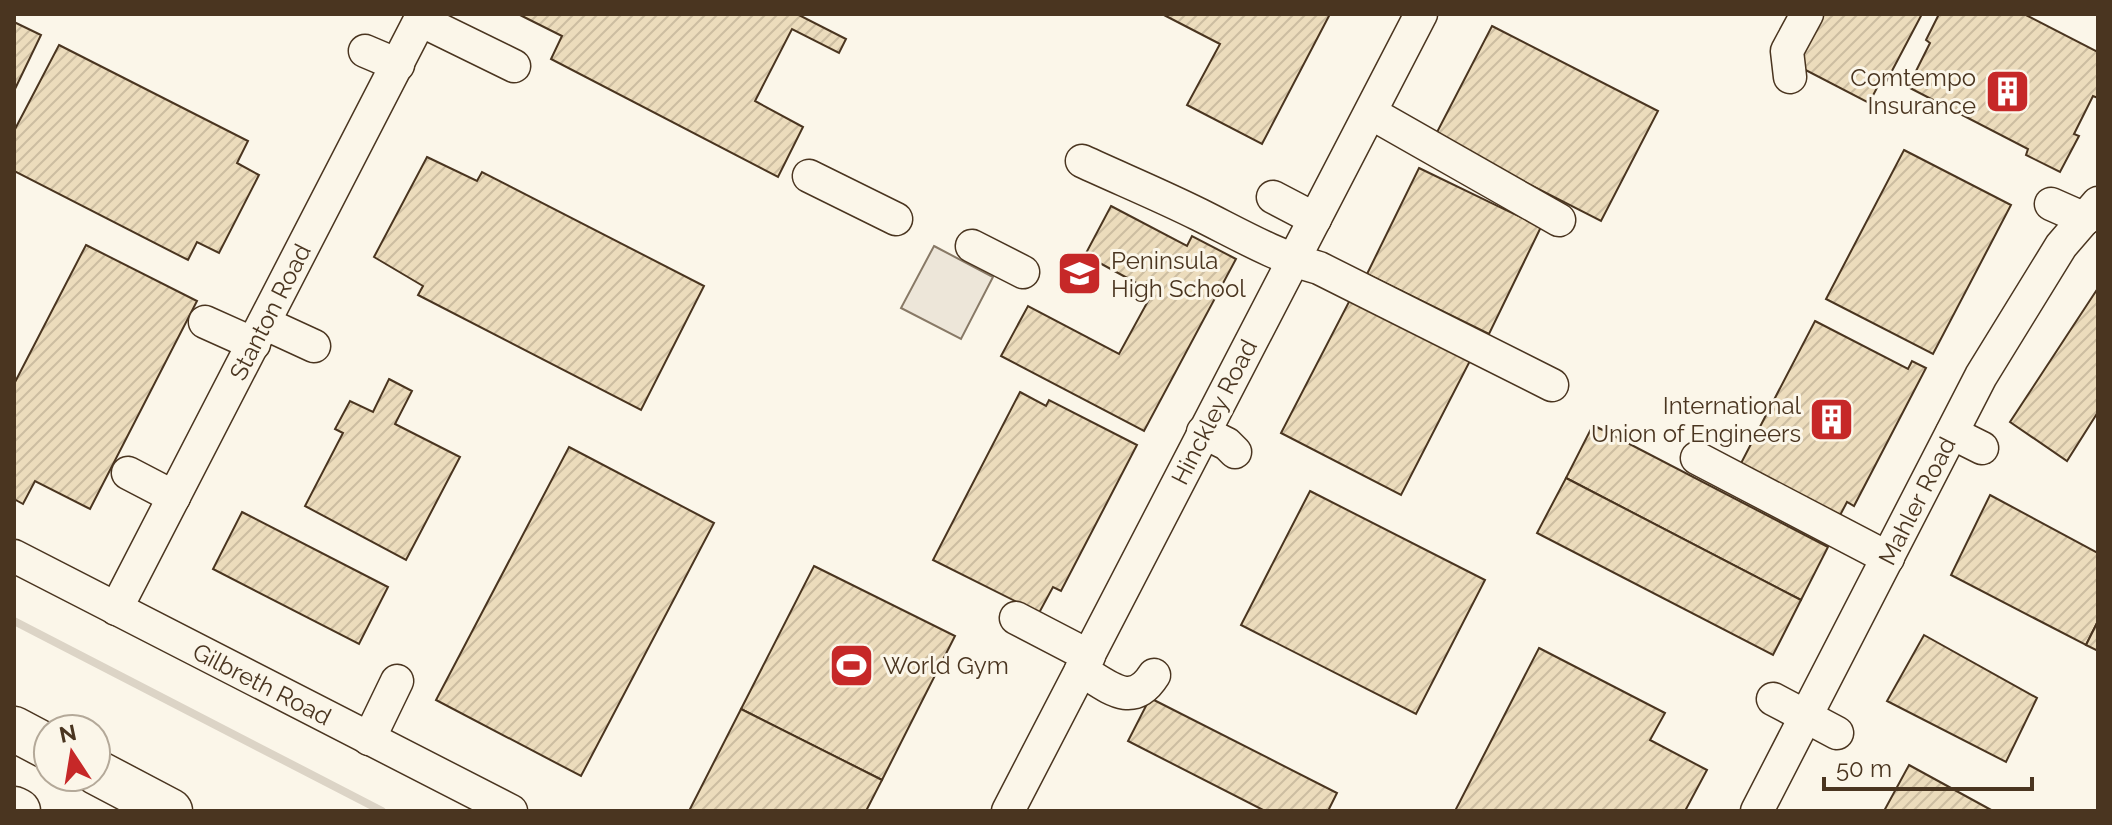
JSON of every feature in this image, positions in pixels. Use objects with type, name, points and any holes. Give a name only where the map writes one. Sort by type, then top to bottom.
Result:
[{"type":"highway","points":[[14,729],[32,739]]},
{"type":"highway","points":[[112,780],[170,811]]},
{"type":"street","name":"Hinckley Road","points":[[1008,811],[1050,758],[1085,663],[1421,14]]},
{"type":"street","points":[[1790,77],[1787,51],[1807,14]]},
{"type":"street","points":[[421,17],[514,66]]},
{"type":"street","name":"Stanton Road","points":[[116,609],[174,497],[213,450],[247,386],[259,334],[335,154],[398,65],[421,17]]},
{"type":"street","points":[[365,51],[398,65]]},
{"type":"street","points":[[1371,113],[1559,220]]},
{"type":"street","points":[[1082,161],[1292,260],[1319,268],[1552,385]]},
{"type":"street","points":[[809,176],[896,219]]},
{"type":"street","points":[[1273,197],[1315,219]]},
{"type":"street","points":[[2051,204],[2091,211]]},
{"type":"street","name":"Mahler Road","points":[[1757,811],[1806,717],[1839,685],[1952,433],[2017,314],[2061,246],[2091,211]]},
{"type":"street","points":[[972,246],[1023,272]]},
{"type":"street","points":[[205,322],[314,346]]},
{"type":"street","points":[[1203,432],[1227,444],[1235,452]]},
{"type":"street","points":[[1952,433],[1982,448]]},
{"type":"street","points":[[1697,458],[1886,578]]},
{"type":"street","points":[[128,473],[174,497]]},
{"type":"street","name":"Gilbreth Road","points":[[14,556],[511,811]]},
{"type":"street","points":[[1016,618],[1085,663],[1122,693],[1130,694],[1144,689],[1154,675]]},
{"type":"street","points":[[369,739],[397,681]]},
{"type":"street","points":[[1773,699],[1837,733]]},
{"type":"shaded area","points":[[934,246],[993,277],[961,339],[901,308]]},
{"type":"building","points":[[518,14],[797,14],[846,39],[839,53],[792,29],[755,101],[803,127],[778,177],[551,59],[562,36]]},
{"type":"building","points":[[1162,14],[1330,14],[1262,144],[1187,105],[1220,44]]},
{"type":"building","points":[[1820,14],[1922,14],[1884,86],[1879,84],[1869,103],[1794,64]]},
{"type":"building","name":"Comtempo Insurance","points":[[1939,14],[2024,14],[2098,52],[2098,98],[2093,96],[2074,134],[2079,136],[2060,172],[2026,155],[2028,149],[1908,87],[1930,43],[1926,40]]},
{"type":"building","points":[[14,22],[41,35],[14,91]]},
{"type":"building","points":[[1492,26],[1658,111],[1601,221],[1435,136]]},
{"type":"building","points":[[59,45],[248,141],[237,163],[259,175],[219,253],[197,242],[188,260],[14,171],[14,131]]},
{"type":"building","points":[[1904,150],[2011,205],[1933,354],[1826,299]]},
{"type":"building","points":[[427,157],[477,181],[482,172],[704,286],[641,410],[418,295],[423,286],[374,257]]},
{"type":"building","points":[[1419,168],[1541,227],[1489,334],[1367,274]]},
{"type":"building","points":[[1111,206],[1187,246],[1192,236],[1236,259],[1144,431],[1001,356],[1028,306],[1119,354],[1153,292],[1085,255]]},
{"type":"building","points":[[86,245],[197,301],[90,509],[35,481],[23,504],[14,499],[14,384]]},
{"type":"building","points":[[2098,288],[2098,412],[2067,461],[2010,422]]},
{"type":"building","points":[[1352,296],[1472,357],[1401,495],[1281,433]]},
{"type":"building","name":"International Union of Engineers","points":[[1815,321],[1908,369],[1912,361],[1926,368],[1854,506],[1847,502],[1837,521],[1738,469]]},
{"type":"building","points":[[389,379],[412,391],[395,424],[460,457],[406,560],[305,506],[343,433],[335,429],[350,401],[373,412]]},
{"type":"building","points":[[1020,392],[1046,406],[1049,400],[1137,445],[1061,591],[1053,587],[1039,613],[933,560]]},
{"type":"building","points":[[1593,425],[1828,547],[1801,600],[1566,478]]},
{"type":"building","points":[[569,447],[714,523],[581,776],[436,700]]},
{"type":"building","points":[[1566,478],[1801,600],[1773,655],[1537,533]]},
{"type":"building","points":[[1310,491],[1485,580],[1416,714],[1241,625]]},
{"type":"building","points":[[1990,495],[2098,553],[2098,621],[2086,645],[1951,575]]},
{"type":"building","points":[[242,512],[388,587],[359,644],[213,569]]},
{"type":"building","name":"World Gym","points":[[814,566],[955,636],[882,780],[741,709]]},
{"type":"building","points":[[2098,621],[2098,651],[2086,645]]},
{"type":"building","points":[[1924,635],[2037,698],[2006,762],[1887,701]]},
{"type":"building","points":[[1539,648],[1665,713],[1650,740],[1707,770],[1685,811],[1455,811]]},
{"type":"building","points":[[1150,698],[1337,793],[1328,811],[1265,811],[1128,741]]},
{"type":"building","points":[[741,709],[882,780],[866,811],[689,811]]},
{"type":"building","points":[[1909,765],[1993,811],[1884,811]]},
{"type":"waterway","points":[[14,621],[382,811]]},
{"type":"place","name":"Comtempo Insurance","points":[[2007,91]]},
{"type":"place","name":"Peninsula High School","points":[[1080,274]]},
{"type":"place","name":"International Union of Engineers","points":[[1832,419]]},
{"type":"place","name":"World Gym","points":[[852,665]]}]
